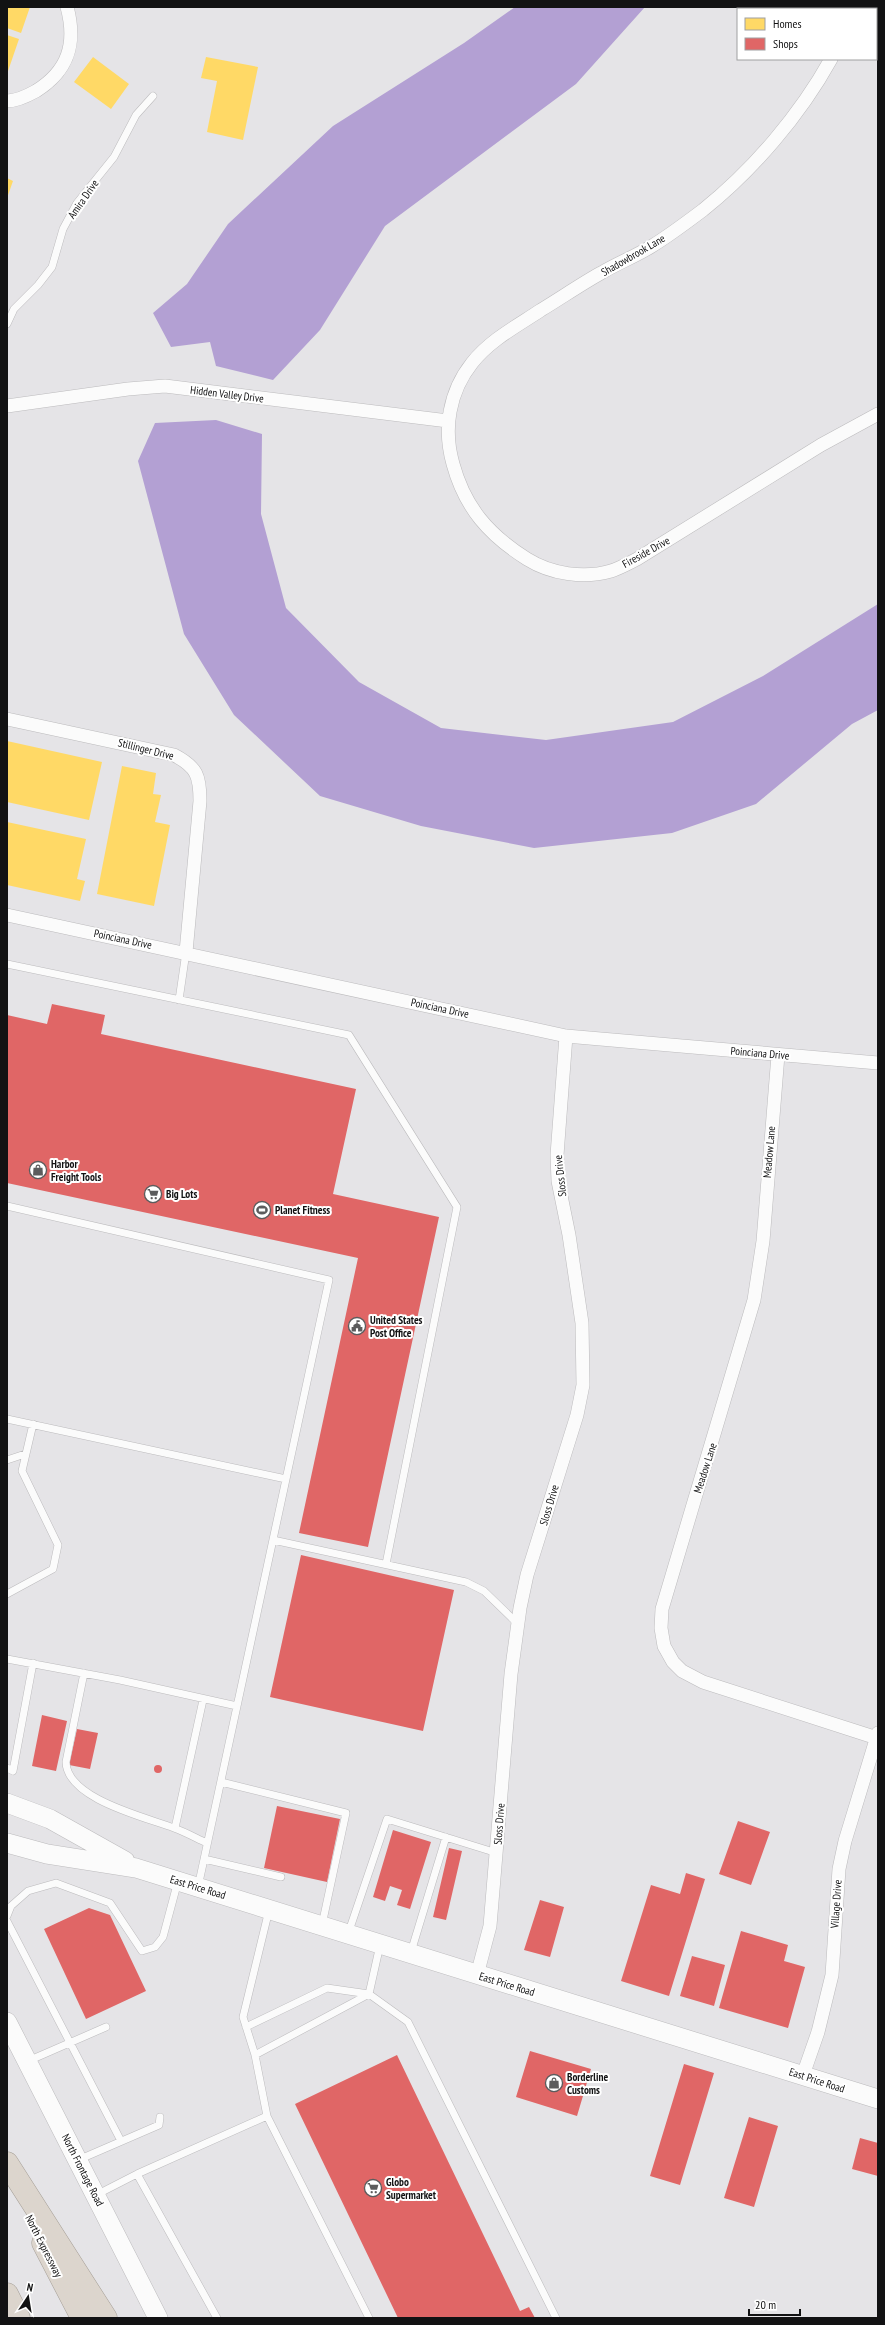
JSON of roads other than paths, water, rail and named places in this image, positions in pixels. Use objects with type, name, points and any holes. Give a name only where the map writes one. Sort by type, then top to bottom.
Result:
[{"type":"highway","points":[[7,2163],[106,2318]]},
{"type":"highway","name":"North Expressway","points":[[7,2173],[82,2318]]},
{"type":"highway","points":[[7,2294],[19,2318]]},
{"type":"main road","name":"East Price Road","points":[[7,1803],[50,1819],[136,1868]]},
{"type":"main road","name":"East Price Road","points":[[7,1843],[47,1854],[136,1868],[878,2099]]},
{"type":"main road","name":"North Frontage Road","points":[[7,2022],[158,2318]]},
{"type":"street","points":[[7,101],[28,96],[45,85],[60,71],[70,48],[72,22],[68,7]]},
{"type":"street","name":"Shadowbrook Lane","points":[[448,421],[451,406],[462,379],[473,362],[488,346],[507,332],[600,273],[653,245],[704,209],[775,140],[790,122],[830,60]]},
{"type":"street","name":"Hidden Valley Drive","points":[[7,406],[128,389],[165,386],[448,421]]},
{"type":"street","name":"Fireside Drive","points":[[448,421],[452,461],[457,479],[478,520],[514,551],[536,565],[560,573],[585,574],[611,571],[638,559],[821,445],[878,414]]},
{"type":"street","name":"Stillinger Drive","points":[[7,718],[174,755],[188,762],[197,773],[200,786],[200,801],[186,952]]},
{"type":"street","name":"Poinciana Drive","points":[[7,915],[186,952],[566,1036],[878,1063]]},
{"type":"street","name":"Sloss Drive","points":[[477,1975],[490,1926],[518,1624],[527,1575],[577,1416],[583,1385],[582,1323],[558,1181],[557,1155],[566,1036]]},
{"type":"street","name":"Meadow Lane","points":[[778,1055],[763,1241],[754,1300],[662,1610],[661,1628],[664,1646],[673,1662],[682,1671],[704,1682],[877,1736]]},
{"type":"street","name":"Village Drive","points":[[803,2075],[818,2032],[832,1974],[839,1869],[845,1841],[877,1736]]},
{"type":"lane","name":"Amira Drive","points":[[7,324],[14,309],[38,285],[52,267],[63,229],[77,203],[114,157],[136,115],[153,96]]},
{"type":"lane","points":[[179,1000],[186,952]]},
{"type":"lane","points":[[7,964],[349,1035],[457,1207],[386,1564]]},
{"type":"lane","points":[[7,1206],[329,1280],[198,1887]]},
{"type":"lane","points":[[7,1419],[286,1479]]},
{"type":"lane","points":[[7,1594],[53,1569],[58,1545],[22,1471],[33,1424]]},
{"type":"lane","points":[[7,1460],[25,1454]]},
{"type":"lane","points":[[273,1540],[466,1582],[484,1591],[518,1624]]},
{"type":"lane","points":[[7,1658],[237,1706]]},
{"type":"lane","points":[[7,1768],[13,1771],[33,1664]]},
{"type":"lane","points":[[84,1673],[66,1762],[66,1770],[71,1779],[95,1798],[175,1828],[207,1843]]},
{"type":"lane","points":[[175,1828],[203,1700]]},
{"type":"lane","points":[[221,1782],[346,1813],[322,1926]]},
{"type":"lane","points":[[348,1934],[387,1819],[497,1852]]},
{"type":"lane","points":[[410,1954],[446,1837]]},
{"type":"lane","points":[[204,1859],[281,1877]]},
{"type":"lane","points":[[7,1916],[11,1906],[28,1891],[56,1883],[110,1903],[142,1951],[155,1947],[163,1937],[178,1881]]},
{"type":"lane","points":[[269,1910],[243,2017],[255,2055],[267,2116],[369,2318]]},
{"type":"lane","points":[[7,1921],[121,2141]]},
{"type":"lane","points":[[255,2055],[369,1994],[380,1944]]},
{"type":"lane","points":[[246,2027],[327,1988],[369,1994],[408,2022],[556,2318]]},
{"type":"lane","points":[[27,2061],[106,2027]]},
{"type":"lane","points":[[95,2195],[137,2174],[267,2116]]},
{"type":"lane","points":[[78,2160],[159,2125],[160,2117]]},
{"type":"lane","points":[[137,2174],[217,2318]]},
{"type":"place","name":"Harbor Freight Tools","points":[[38,1170]]},
{"type":"place","name":"Big Lots","points":[[153,1194]]},
{"type":"place","name":"Planet Fitness","points":[[262,1210]]},
{"type":"place","name":"United States Post Office","points":[[357,1326]]},
{"type":"place","name":"Borderline Customs","points":[[554,2083]]},
{"type":"place","name":"Globo Supermarket","points":[[373,2188]]}]
